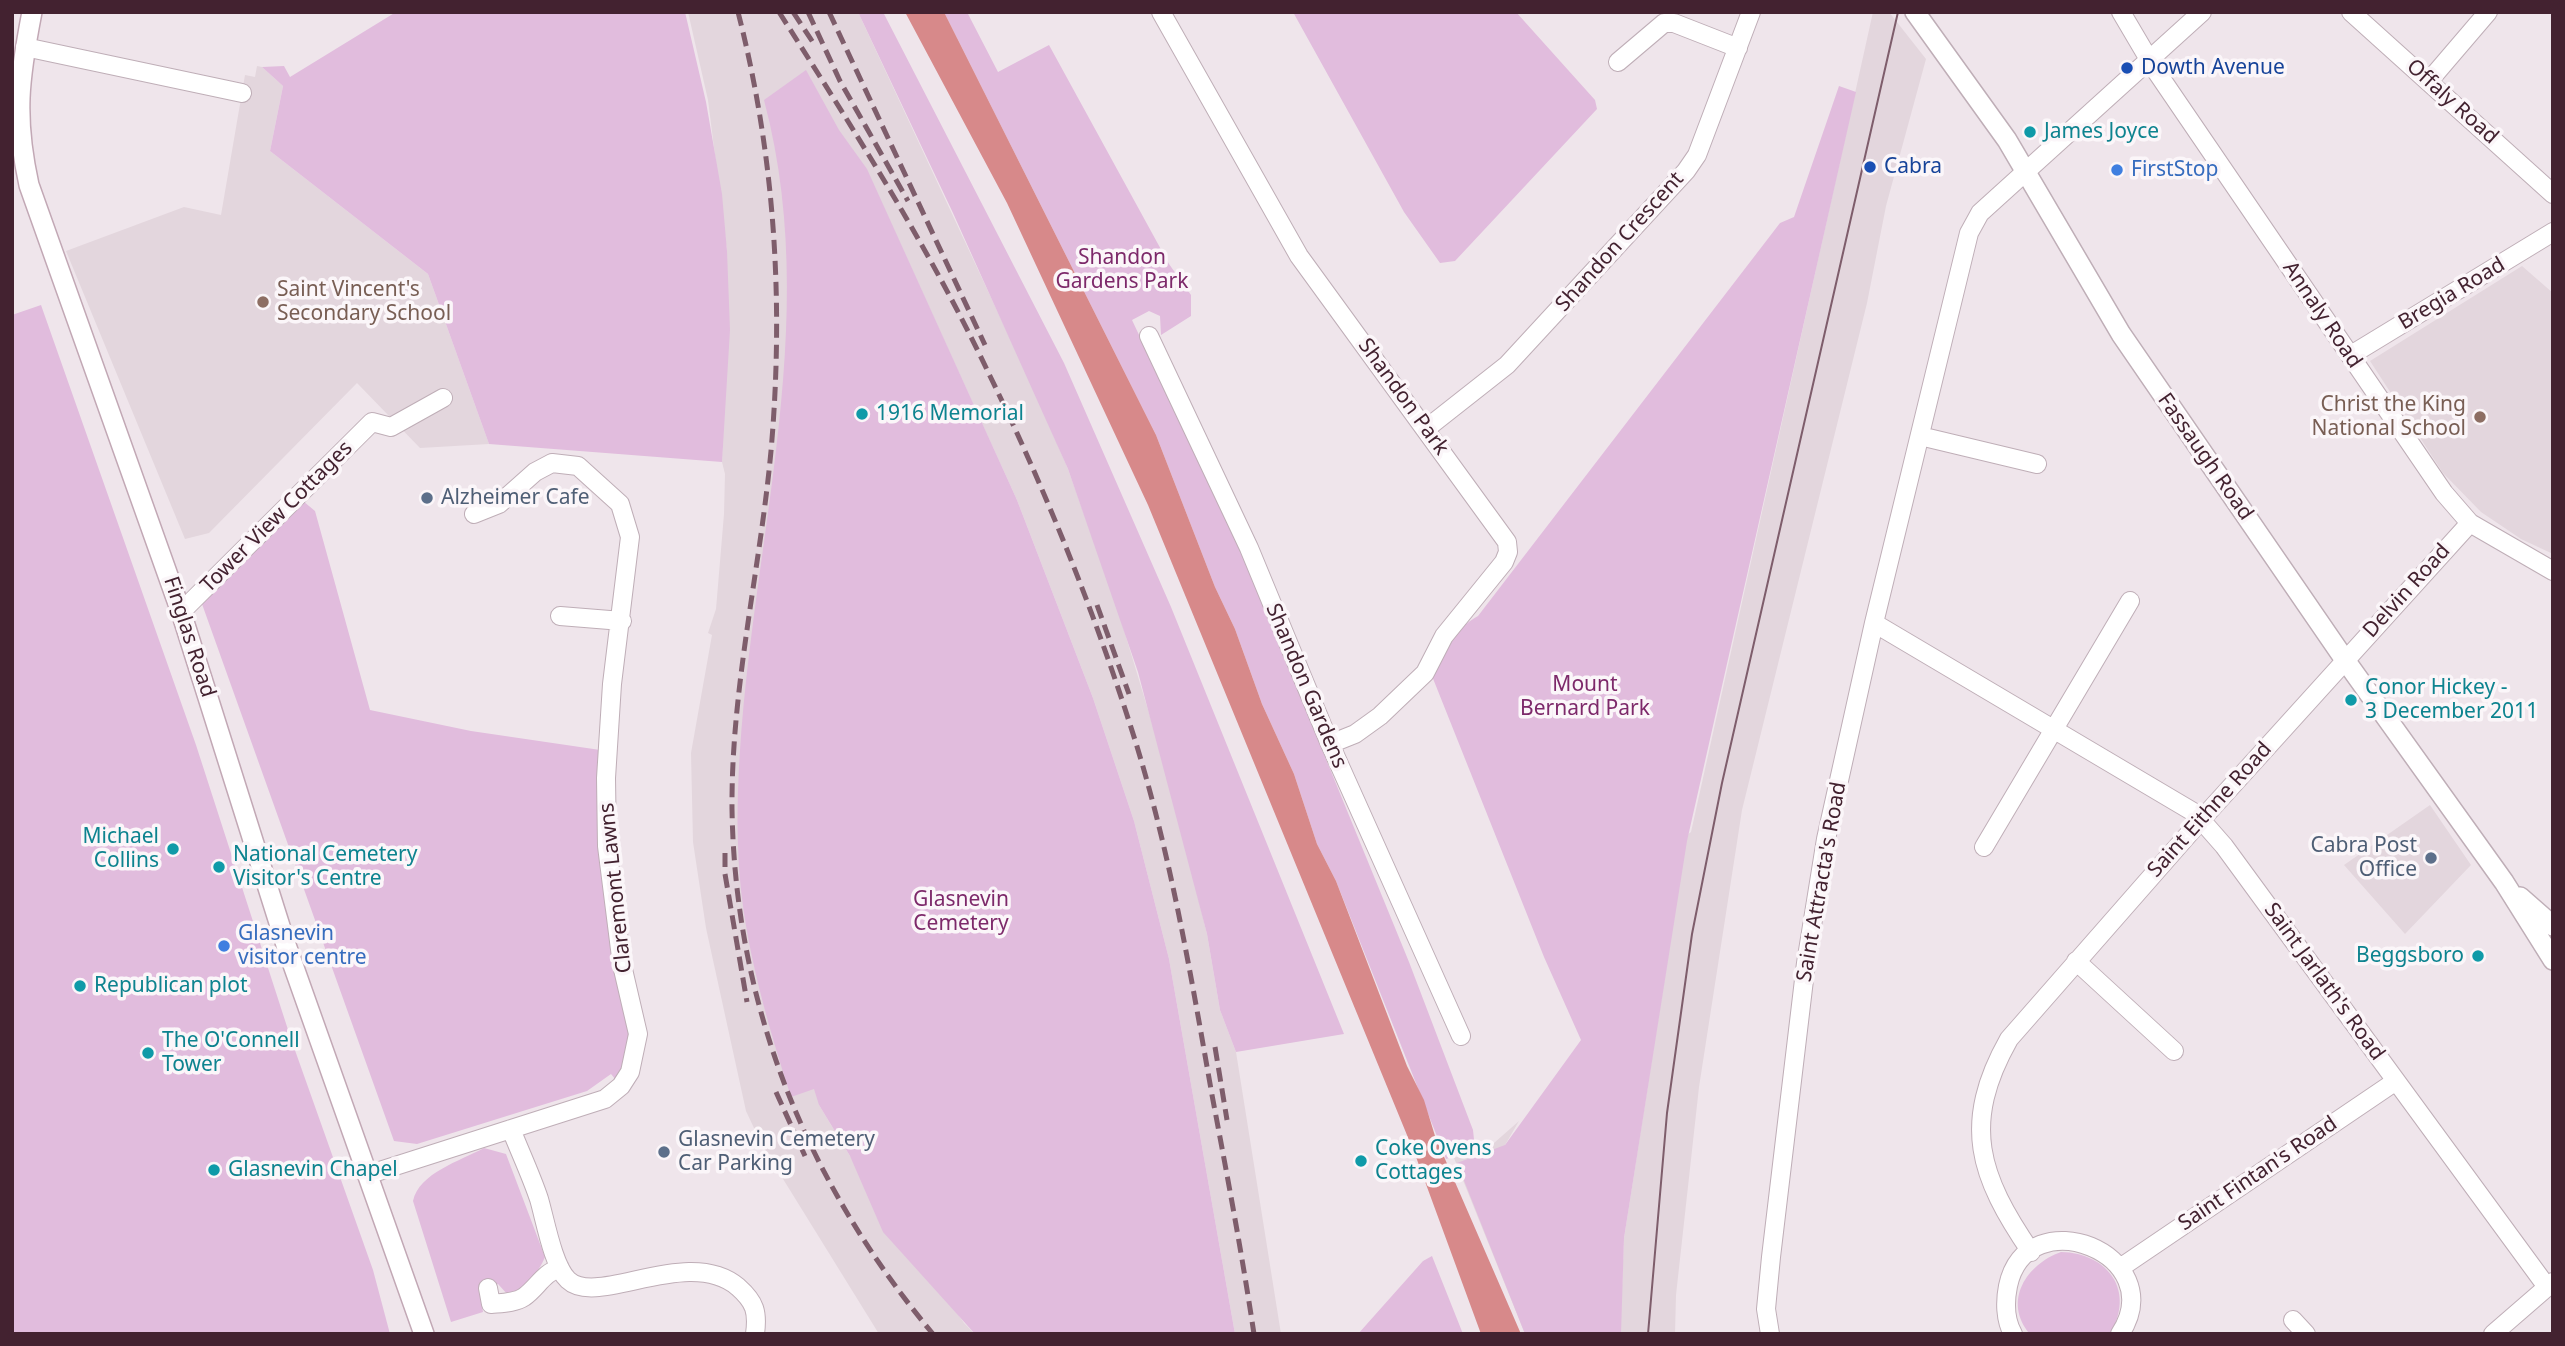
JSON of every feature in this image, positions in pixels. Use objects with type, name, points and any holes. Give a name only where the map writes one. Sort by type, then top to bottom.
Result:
[{"type":"main road","name":"Finglas Road","points":[[32,12],[25,47],[18,124],[29,185],[181,612],[282,932],[424,1334]]},
{"type":"main road","name":"Fassaugh Road","points":[[1919,17],[2026,172],[2121,334],[2345,660],[2504,882],[2553,960]]},
{"type":"main road","name":"Fassaugh Road","points":[[2504,882],[2553,926]]},
{"type":"main road","name":"Finglas Road","points":[[396,1257],[412,1334]]},
{"type":"street","name":"Shandon Park","points":[[1161,12],[1299,256],[1427,428],[1507,542],[1508,552],[1444,636],[1425,673],[1380,716],[1355,734],[1330,744]]},
{"type":"street","name":"Shandon Crescent","points":[[1427,428],[1507,365],[1686,171],[1697,155],[1751,12]]},
{"type":"street","name":"Annaly Road","points":[[2121,12],[2444,494],[2470,523],[2553,571]]},
{"type":"street","points":[[2026,172],[2202,12]]},
{"type":"street","name":"Offaly Road","points":[[2351,12],[2553,194]]},
{"type":"street","points":[[2429,81],[2488,12]]},
{"type":"street","points":[[1618,62],[1664,23],[1674,23],[1738,48]]},
{"type":"street","points":[[25,47],[242,93]]},
{"type":"street","name":"Saint Attracta's Road","points":[[1770,1334],[1766,1310],[1771,1257],[1806,962],[1826,839],[1874,622],[1969,233],[1980,214],[2026,172]]},
{"type":"street","name":"Bregia Road","points":[[2351,355],[2553,232]]},
{"type":"street","name":"Shandon Gardens","points":[[1149,336],[1249,548],[1330,744],[1461,1036]]},
{"type":"street","name":"Tower View Cottages","points":[[181,612],[372,422],[391,427],[443,398]]},
{"type":"street","points":[[1920,436],[2037,464]]},
{"type":"street","name":"Claremont Lawns","points":[[367,1175],[605,1099],[621,1087],[635,1054],[638,1034],[622,965],[607,846],[607,751],[612,684],[622,621],[630,537],[620,504],[578,466],[552,463],[535,472],[499,505],[474,514]]},
{"type":"street","name":"Delvin Road","points":[[2345,660],[2470,523]]},
{"type":"street","points":[[1984,847],[2130,601]]},
{"type":"street","points":[[560,616],[622,621]]},
{"type":"street","name":"Saint Jarlath's Road","points":[[1874,622],[2173,799],[2201,820],[2224,846],[2550,1285]]},
{"type":"street","name":"Saint Eithne Road","points":[[2031,1252],[1993,1191],[1985,1168],[1981,1124],[1995,1063],[2009,1039],[2076,961],[2345,660]]},
{"type":"street","points":[[2076,961],[2174,1051]]},
{"type":"street","name":"Saint Fintan's Road","points":[[2120,1268],[2396,1081]]},
{"type":"street","points":[[511,1129],[538,1197],[560,1268],[568,1280],[580,1287],[597,1287],[670,1272],[701,1273],[728,1279],[750,1297],[758,1314],[755,1334]]},
{"type":"street","points":[[2012,1334],[2006,1299],[2010,1280],[2019,1263],[2031,1252],[2050,1242],[2070,1240],[2089,1243],[2106,1252],[2120,1268],[2128,1285],[2130,1306],[2120,1334]]},
{"type":"street","points":[[488,1288],[491,1304],[512,1302],[524,1298],[548,1272],[560,1268]]},
{"type":"street","points":[[2493,1334],[2550,1285]]},
{"type":"street","points":[[2292,1320],[2306,1334]]},
{"type":"shaded area","points":[[688,12],[858,12],[1035,392],[1068,469],[1117,607],[1168,776],[1207,934],[1220,1010],[1236,1052],[1281,1334],[1235,1334],[1169,959],[1134,821],[1093,698],[1017,500],[867,171],[819,1105],[850,1156],[964,1323],[975,1334],[879,1334],[762,1145],[746,1111],[706,928],[693,842],[691,753],[712,635],[708,633],[716,609],[724,514],[725,474],[722,462],[727,251],[708,100]]},
{"type":"shaded area","points":[[905,12],[944,12],[1156,435],[1215,587],[1235,629],[1262,704],[1294,774],[1317,844],[1336,881],[1407,1066],[1424,1100],[1435,1136],[1521,1334],[1481,1334],[1416,1157],[1148,505],[1007,203]]},
{"type":"shaded area","points":[[1873,12],[1889,12],[1926,59],[1886,206],[1867,303],[1742,810],[1699,1087],[1676,1295],[1675,1334],[1620,1334],[1624,1238],[1687,835],[1691,832]]},
{"type":"shaded area","name":"Saint Vincent's Secondary School","points":[[257,66],[262,67],[283,86],[270,151],[428,274],[489,444],[420,448],[357,383],[209,533],[185,539],[66,251],[184,207],[221,215],[245,75],[255,77]]},
{"type":"shaded area","name":"Christ the King National School","points":[[2522,266],[2553,293],[2553,554],[2521,539],[2481,512],[2443,473],[2370,361]]},
{"type":"shaded area","points":[[2430,805],[2471,865],[2405,934],[2344,865]]},
{"type":"shaded area","points":[[1519,1121],[1505,1145],[1525,1334],[1454,1158],[1494,1143]]},
{"type":"green space","points":[[396,12],[685,12],[706,102],[722,194],[727,251],[730,330],[722,462],[489,444],[428,274],[270,151],[283,86],[262,67],[284,66],[290,77]]},
{"type":"green space","points":[[858,12],[883,12],[1064,363],[1171,607],[1344,1034],[1236,1052],[1220,1010],[1207,934],[1138,672],[1068,469],[953,213]]},
{"type":"green space","name":"Shandon Gardens Park","points":[[944,12],[967,12],[998,72],[1049,45],[1169,264],[1191,295],[1191,316],[1161,335],[1160,316],[1149,311],[1132,320],[1240,549],[1409,962],[1473,1130],[1475,1149],[1446,1159],[1336,881],[1317,844],[1294,774],[1262,704],[1235,629],[1215,587],[1156,435]]},
{"type":"green space","points":[[1293,12],[1516,12],[1595,100],[1597,109],[1455,261],[1440,263],[1404,212]]},
{"type":"green space","name":"Glasnevin Cemetery","points":[[806,70],[839,130],[867,169],[1017,500],[1093,698],[1134,821],[1169,959],[1235,1334],[975,1334],[883,1232],[850,1156],[819,1105],[814,1089],[791,1097],[763,1004],[749,941],[743,909],[738,845],[740,751],[749,658],[774,472],[783,379],[787,286],[782,193],[764,100]]},
{"type":"green space","name":"Mount Bernard Park","points":[[1839,86],[1856,92],[1687,841],[1624,1238],[1621,1334],[1525,1334],[1457,1163],[1505,1145],[1581,1040],[1544,957],[1432,676],[1450,642],[1462,627],[1478,616],[1780,223],[1794,217]]},
{"type":"green space","points":[[41,305],[196,745],[291,1039],[373,1270],[390,1334],[12,1334],[12,315]]},
{"type":"green space","points":[[303,501],[315,511],[370,710],[471,731],[607,751],[606,778],[638,1034],[621,1086],[611,1074],[587,1091],[417,1144],[394,1141],[202,604]]},
{"type":"green space","points":[[484,1148],[506,1154],[545,1257],[539,1269],[520,1289],[508,1295],[498,1284],[479,1288],[483,1312],[451,1322],[413,1201],[417,1191],[432,1175]]},
{"type":"green space","points":[[2061,1252],[2092,1259],[2113,1277],[2120,1303],[2110,1334],[2030,1334],[2022,1321],[2018,1309],[2022,1285],[2038,1265]]},
{"type":"green space","points":[[1432,1256],[1463,1334],[1358,1334],[1423,1261]]},
{"type":"tram line","points":[[1648,1334],[1667,1113],[1692,934],[1722,783],[1898,12]]},
{"type":"railway","points":[[738,12],[751,66],[768,175],[777,340],[771,451],[736,719],[732,809],[736,882],[747,953],[764,1022],[786,1089],[815,1153],[849,1216],[888,1276],[933,1334]]},
{"type":"railway","points":[[779,12],[890,191],[967,329],[1051,510],[1104,647],[1148,784],[1170,872],[1254,1334]]},
{"type":"railway","points":[[793,12],[816,47]]},
{"type":"railway","points":[[808,12],[840,81],[908,201]]},
{"type":"railway","points":[[829,12],[985,345]]},
{"type":"railway","points":[[1097,605],[1129,694]]},
{"type":"railway","points":[[725,853],[725,874],[747,1002]]},
{"type":"railway","points":[[1215,1047],[1227,1120]]},
{"type":"railway","points":[[776,1092],[805,1156]]},
{"type":"place","name":"Dowth Avenue","points":[[2127,68]]},
{"type":"place","name":"James Joyce","points":[[2030,132]]},
{"type":"place","name":"Cabra","points":[[1870,167]]},
{"type":"place","name":"FirstStop","points":[[2117,170]]},
{"type":"place","name":"Saint Vincent's Secondary School","points":[[263,302]]},
{"type":"place","name":"1916 Memorial","points":[[862,414]]},
{"type":"place","name":"Christ the King National School","points":[[2480,417]]},
{"type":"place","name":"Alzheimer Cafe","points":[[427,498]]},
{"type":"place","name":"Conor Hickey - 3 December 2011","points":[[2351,700]]},
{"type":"place","name":"Michael Collins","points":[[173,849]]},
{"type":"place","name":"Cabra Post Office","points":[[2431,858]]},
{"type":"place","name":"National Cemetery Visitor's Centre","points":[[219,867]]},
{"type":"place","name":"Glasnevin visitor centre","points":[[224,946]]},
{"type":"place","name":"Beggsboro","points":[[2478,956]]},
{"type":"place","name":"Republican plot","points":[[80,986]]},
{"type":"place","name":"The O'Connell Tower","points":[[148,1053]]},
{"type":"place","name":"Glasnevin Cemetery Car Parking","points":[[664,1152]]},
{"type":"place","name":"Coke Ovens Cottages","points":[[1361,1161]]},
{"type":"place","name":"Glasnevin Chapel","points":[[214,1170]]}]
